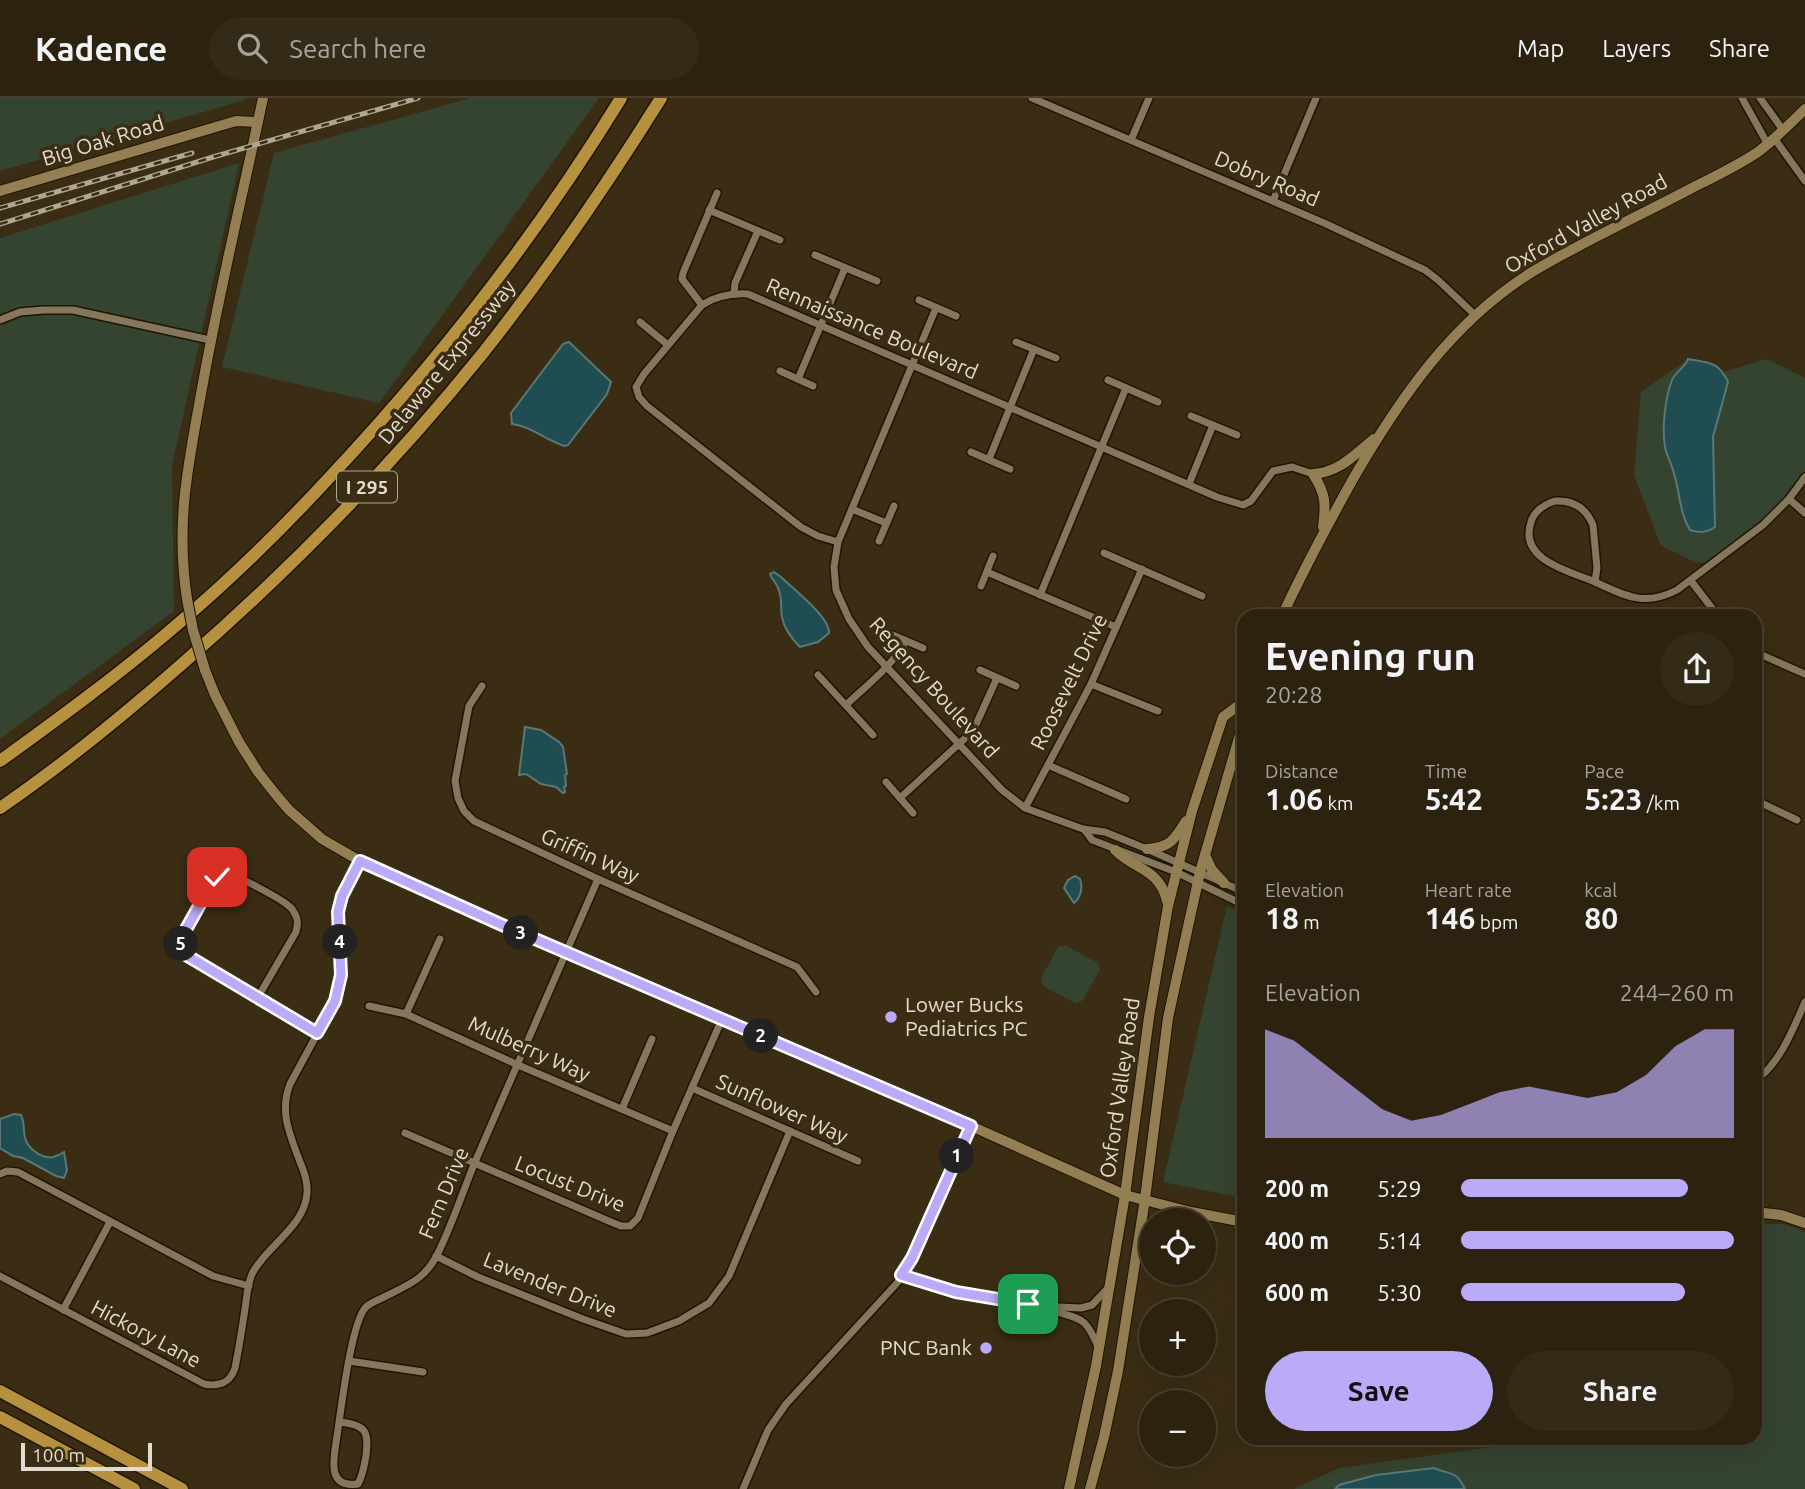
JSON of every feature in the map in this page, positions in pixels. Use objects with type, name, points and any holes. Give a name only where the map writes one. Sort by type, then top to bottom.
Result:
[{"type":"highway","name":"Delaware Expressway","points":[[0,761],[173,629],[309,500],[392,409],[464,322],[565,186],[621,98]]},
{"type":"highway","name":"Delaware Expressway","points":[[0,808],[90,741],[197,652],[259,596],[359,496],[443,401],[527,296],[601,191],[661,98]]},
{"type":"highway","points":[[3,1392],[182,1489]]},
{"type":"highway","points":[[0,1417],[134,1489]]},
{"type":"main road","points":[[263,98],[210,340],[185,479],[181,536],[187,599],[205,670],[239,742],[258,772],[289,810],[322,839],[360,861],[566,953],[971,1126],[1125,1195],[1237,1221]]},
{"type":"main road","name":"Oxford Valley Road","points":[[1285,609],[1323,533],[1380,434],[1423,371],[1447,342],[1475,315],[1534,271],[1759,151],[1805,109]]},
{"type":"main road","name":"Big Oak Road","points":[[0,191],[236,121],[258,122]]},
{"type":"main road","points":[[1323,533],[1325,502],[1322,489],[1313,474],[1340,467],[1380,434]]},
{"type":"main road","name":"Oxford Valley Road","points":[[1069,1489],[1110,1287],[1168,906],[1192,811],[1223,717],[1237,706]]},
{"type":"main road","name":"Oxford Valley Road","points":[[1090,1489],[1118,1371],[1145,1199],[1168,1018],[1199,878],[1237,745]]},
{"type":"main road","points":[[1147,849],[1158,848],[1174,841],[1192,811]]},
{"type":"main road","points":[[1115,850],[1123,858],[1154,876],[1164,889],[1168,906]]},
{"type":"main road","points":[[1205,855],[1212,870],[1224,883]]},
{"type":"main road","points":[[1762,1213],[1781,1215],[1805,1223]]},
{"type":"street","name":"Dobry Road","points":[[1032,98],[1273,201],[1425,270],[1475,315]]},
{"type":"street","points":[[1131,140],[1149,98]]},
{"type":"street","points":[[1273,201],[1316,98]]},
{"type":"street","points":[[1742,98],[1770,141],[1805,181]]},
{"type":"street","points":[[1760,98],[1783,130]]},
{"type":"street","points":[[717,193],[682,279],[702,305],[644,374],[636,387],[639,397],[801,527],[838,542]]},
{"type":"street","points":[[709,210],[780,240]]},
{"type":"street","points":[[734,294],[735,284],[758,231]]},
{"type":"street","points":[[815,256],[877,281]]},
{"type":"street","points":[[798,379],[845,268]]},
{"type":"street","name":"Rennaissance Boulevard","points":[[702,305],[711,299],[734,294],[748,295],[1217,497],[1243,505],[1251,501],[1273,471],[1292,467],[1313,474]]},
{"type":"street","points":[[919,300],[956,316]]},
{"type":"street","name":"Regency Boulevard","points":[[936,308],[838,542],[834,567],[836,590],[849,619],[868,647],[1002,790],[1026,808],[1083,829],[1105,832],[1147,849],[1177,867]]},
{"type":"street","points":[[0,320],[20,312],[73,310],[210,340]]},
{"type":"street","points":[[640,321],[668,345]]},
{"type":"street","points":[[1016,342],[1055,358]]},
{"type":"street","points":[[989,459],[1034,349]]},
{"type":"street","points":[[780,371],[813,386]]},
{"type":"street","points":[[1108,380],[1158,402]]},
{"type":"street","points":[[1040,595],[1126,388]]},
{"type":"street","points":[[1191,416],[1237,435]]},
{"type":"street","points":[[1189,484],[1213,425]]},
{"type":"street","points":[[971,452],[1010,469]]},
{"type":"street","points":[[1595,582],[1597,568],[1590,518],[1575,503],[1560,500],[1548,503],[1536,513],[1531,522],[1529,538],[1534,551],[1546,562],[1628,597],[1644,599],[1665,596],[1691,581],[1763,525],[1789,499],[1805,477]]},
{"type":"street","points":[[1789,499],[1805,513]]},
{"type":"street","points":[[879,541],[894,506]]},
{"type":"street","points":[[852,509],[886,523]]},
{"type":"street","points":[[1104,553],[1202,596]]},
{"type":"street","points":[[981,586],[993,556]]},
{"type":"street","name":"Roosevelt Drive","points":[[1026,808],[1091,684],[1142,569]]},
{"type":"street","points":[[987,572],[1116,627]]},
{"type":"street","points":[[1691,581],[1713,609]]},
{"type":"street","points":[[888,633],[923,648]]},
{"type":"street","points":[[846,705],[887,666],[906,641]]},
{"type":"street","points":[[1762,655],[1805,674]]},
{"type":"street","points":[[980,670],[1016,686]]},
{"type":"street","points":[[818,675],[873,735]]},
{"type":"street","points":[[900,798],[973,731],[997,678]]},
{"type":"street","points":[[1091,684],[1158,712]]},
{"type":"street","name":"Griffin Way","points":[[482,686],[469,706],[456,781],[458,798],[464,811],[474,821],[797,967],[816,992]]},
{"type":"street","points":[[1048,765],[1126,799]]},
{"type":"street","points":[[886,782],[914,813]]},
{"type":"street","points":[[1762,804],[1797,820]]},
{"type":"street","name":"Regency Boulevard","points":[[1083,829],[1091,840],[1115,850],[1177,867]]},
{"type":"street","name":"Hickory Lane","points":[[0,1276],[204,1384],[225,1384],[232,1377],[248,1286],[253,1272],[303,1210],[307,1193],[305,1175],[286,1121],[285,1096],[335,1001],[341,975],[338,912],[342,896],[360,861]]},
{"type":"street","points":[[1177,867],[1237,901]]},
{"type":"street","points":[[258,997],[296,932],[298,922],[290,907],[280,900],[233,875],[225,874],[212,883],[185,931],[181,944],[186,955],[317,1033]]},
{"type":"street","points":[[1199,878],[1237,889]]},
{"type":"street","name":"Fern Drive","points":[[340,1422],[359,1426],[366,1432],[368,1439],[363,1475],[358,1484],[350,1487],[335,1479],[332,1469],[349,1362],[358,1319],[366,1306],[411,1285],[429,1268],[436,1256],[598,879]]},
{"type":"street","points":[[406,1014],[440,939]]},
{"type":"street","points":[[1762,1075],[1780,1052],[1805,1002]]},
{"type":"street","name":"Mulberry Way","points":[[369,1006],[406,1014],[673,1131]]},
{"type":"street","name":"Locust Drive","points":[[405,1133],[611,1222],[630,1226],[638,1218],[722,1019]]},
{"type":"street","points":[[622,1109],[652,1039]]},
{"type":"street","name":"Sunflower Way","points":[[692,1088],[858,1161]]},
{"type":"street","points":[[743,1489],[768,1430],[786,1404],[897,1283],[912,1258],[971,1126]]},
{"type":"street","name":"Lavender Drive","points":[[436,1256],[478,1277],[583,1320],[626,1334],[647,1333],[679,1321],[709,1303],[729,1276],[790,1131]]},
{"type":"street","points":[[0,1174],[7,1171],[18,1172],[213,1276],[248,1286]]},
{"type":"street","points":[[63,1310],[110,1222]]},
{"type":"street","points":[[901,1275],[956,1292],[1039,1306],[1081,1308],[1092,1305],[1110,1287]]},
{"type":"street","points":[[1039,1306],[1084,1321],[1099,1349]]},
{"type":"street","points":[[349,1362],[423,1373]]},
{"type":"green space","points":[[0,98],[245,98],[245,100],[0,171]]},
{"type":"green space","points":[[471,98],[599,98],[379,403],[222,367],[274,153]]},
{"type":"green space","points":[[239,163],[172,466],[174,611],[0,739],[0,238]]},
{"type":"green space","points":[[1688,359],[1716,365],[1723,372],[1767,359],[1805,378],[1805,477],[1789,499],[1712,564],[1695,562],[1661,546],[1634,475],[1641,392]]},
{"type":"green space","points":[[1227,906],[1237,910],[1237,1197],[1163,1182]]},
{"type":"green space","points":[[1065,945],[1098,963],[1100,970],[1082,1001],[1075,1003],[1043,986],[1041,978],[1058,947]]},
{"type":"green space","points":[[1762,1224],[1784,1224],[1805,1232],[1805,1489],[1294,1489],[1339,1468],[1506,1445],[1762,1445]]},
{"type":"water","points":[[569,342],[611,382],[607,394],[565,446],[512,424],[511,413],[563,344]]},
{"type":"water","points":[[1688,359],[1707,362],[1716,367],[1728,382],[1713,437],[1715,527],[1703,532],[1690,530],[1687,524],[1664,435],[1667,396],[1674,377]]},
{"type":"water","points":[[774,572],[824,619],[829,633],[818,642],[800,647],[789,633],[782,617],[780,592],[770,574]]},
{"type":"water","points":[[525,727],[541,730],[563,747],[567,774],[565,792],[541,784],[526,774],[519,775]]},
{"type":"water","points":[[1075,876],[1080,879],[1081,889],[1074,903],[1064,888],[1068,880]]},
{"type":"water","points":[[14,1114],[21,1115],[24,1135],[29,1146],[36,1152],[49,1157],[64,1152],[67,1170],[64,1178],[0,1148],[0,1119]]},
{"type":"water","points":[[1434,1468],[1455,1476],[1465,1489],[1335,1489],[1339,1485],[1376,1475]]},
{"type":"railway","points":[[0,224],[213,157],[418,98]]},
{"type":"railway","points":[[0,208],[192,153]]},
{"type":"place","name":"Lower Bucks Pediatrics PC","points":[[891,1017]]},
{"type":"place","name":"PNC Bank","points":[[986,1348]]},
{"type":"route","points":[[217,877],[185,931],[181,944],[186,955],[317,1033],[335,1001],[341,975],[338,912],[342,896],[360,861],[971,1126],[912,1258],[901,1275],[956,1292],[1028,1304]]}]
